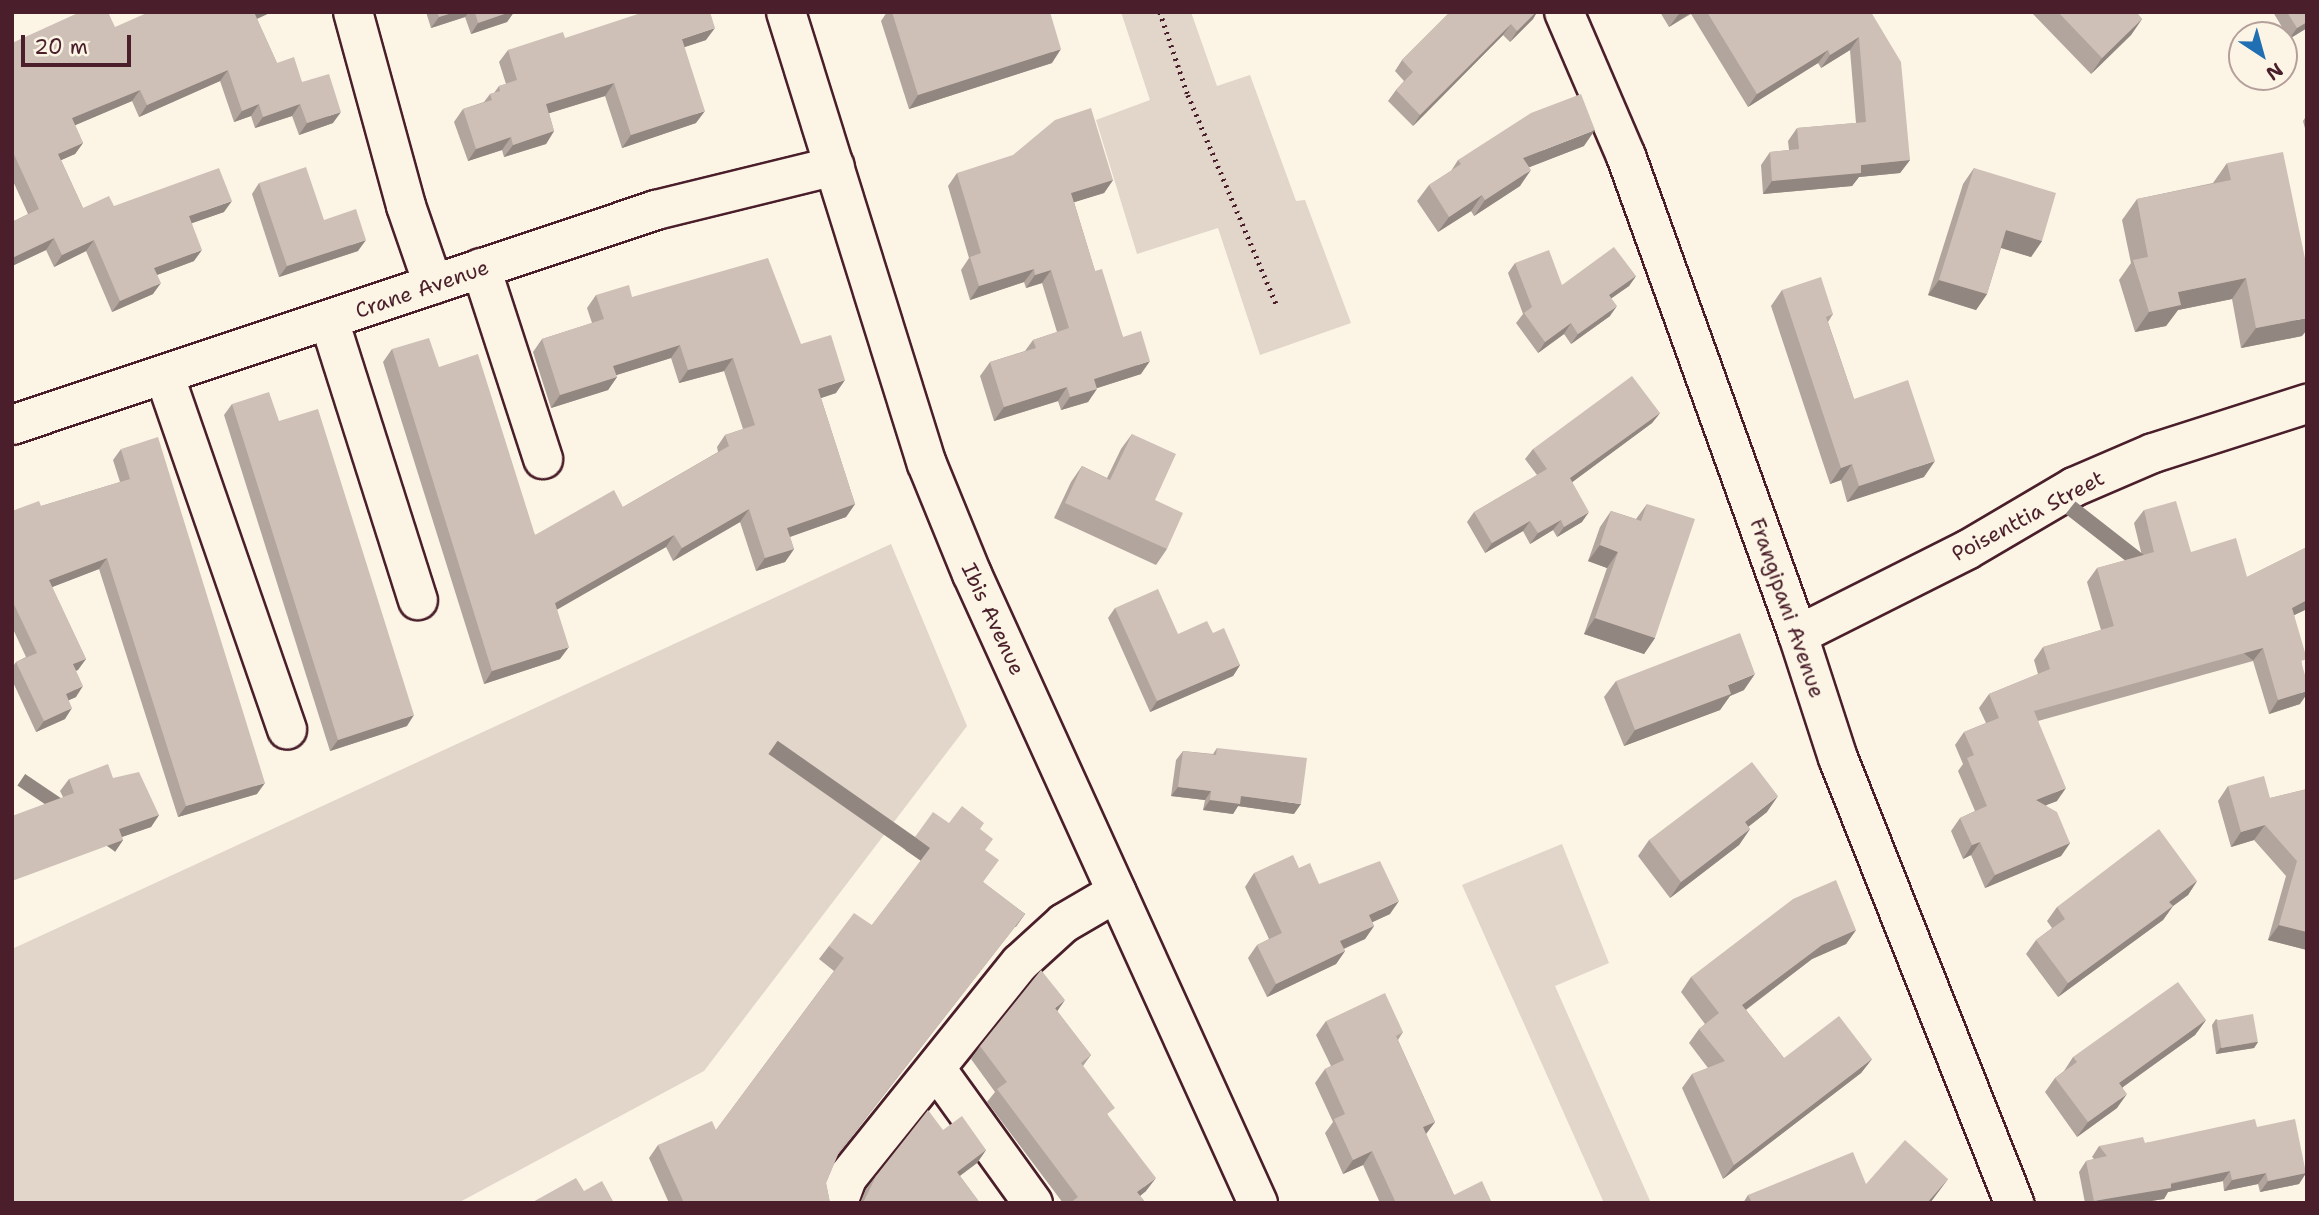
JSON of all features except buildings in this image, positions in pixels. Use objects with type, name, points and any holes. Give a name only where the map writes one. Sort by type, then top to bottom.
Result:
[{"type":"street","points":[[353,12],[406,206],[433,284]]},
{"type":"street","name":"Ibis Avenue","points":[[786,12],[927,464],[972,573],[1258,1203]]},
{"type":"street","name":"Frangipani Avenue","points":[[1564,12],[1626,156],[1798,635],[1838,758],[2014,1203]]},
{"type":"street","name":"Crane Avenue","points":[[12,425],[165,376],[656,209],[835,166]]},
{"type":"street","points":[[481,268],[542,459]]},
{"type":"street","points":[[329,320],[418,600]]},
{"type":"street","points":[[165,376],[287,730]]},
{"type":"street","name":"Poisenttia Street","points":[[1798,635],[1967,550],[2074,487],[2153,453],[2307,404]]},
{"type":"street","points":[[838,1203],[847,1178],[1042,940],[1117,892]]},
{"type":"street","points":[[937,1070],[1033,1203]]},
{"type":"path","points":[[1160,12],[1188,95],[1277,306]]},
{"type":"shaded area","points":[[1121,12],[1191,12],[1217,86],[1250,75],[1296,201],[1305,200],[1351,323],[1260,355],[1218,228],[1137,254],[1096,120],[1150,100]]},
{"type":"shaded area","points":[[891,544],[967,726],[704,1071],[458,1203],[12,1203],[12,949]]},
{"type":"shaded area","points":[[1562,844],[1609,963],[1555,986],[1651,1203],[1604,1203],[1462,885]]}]
